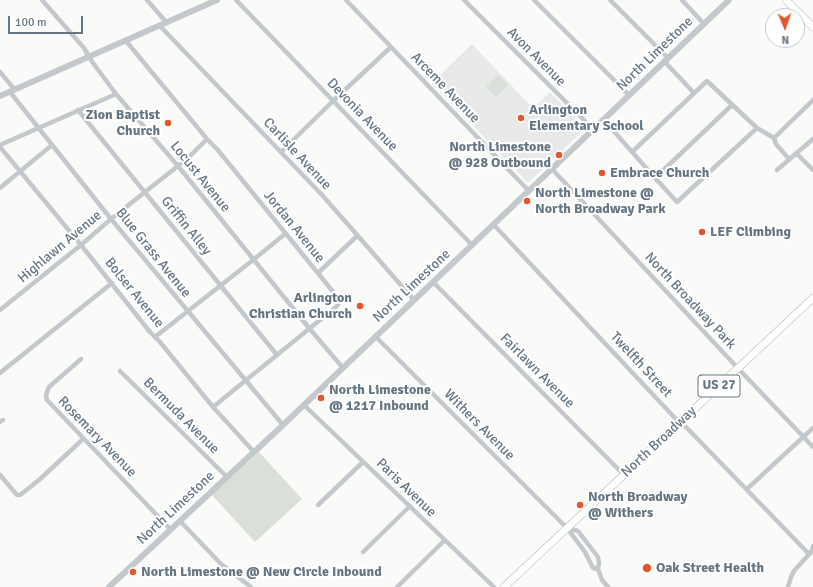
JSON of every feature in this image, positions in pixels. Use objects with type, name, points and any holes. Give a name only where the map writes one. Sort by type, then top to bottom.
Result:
[{"type":"main road","points":[[786,0],[813,27]]},
{"type":"main road","name":"North Broadway","points":[[504,587],[813,298]]},
{"type":"street","name":"Locust Avenue","points":[[42,0],[74,36],[116,94],[178,166],[253,260],[343,368]]},
{"type":"street","points":[[147,0],[167,22]]},
{"type":"street","points":[[0,96],[217,0]]},
{"type":"street","name":"Devonia Avenue","points":[[236,0],[472,245]]},
{"type":"street","name":"Arceme Avenue","points":[[346,0],[528,190]]},
{"type":"street","name":"Avon Avenue","points":[[464,0],[593,129]]},
{"type":"street","points":[[534,0],[629,95]]},
{"type":"street","points":[[610,0],[666,59],[694,93]]},
{"type":"street","points":[[682,0],[704,24]]},
{"type":"street","name":"North Limestone","points":[[109,587],[283,425],[729,0]]},
{"type":"street","name":"Carlisle Avenue","points":[[160,26],[323,196],[414,300]]},
{"type":"street","name":"Jordan Avenue","points":[[126,41],[217,149],[339,299],[339,303],[213,407]]},
{"type":"street","points":[[281,152],[390,47]]},
{"type":"street","name":"Blue Grass Avenue","points":[[0,72],[52,146],[187,311],[283,425]]},
{"type":"street","points":[[632,152],[707,81],[757,128],[774,138],[776,144],[789,159]]},
{"type":"street","points":[[0,146],[39,127],[116,94]]},
{"type":"street","points":[[774,138],[813,100]]},
{"type":"street","points":[[655,178],[732,106]]},
{"type":"street","name":"Griffin Alley","points":[[78,110],[277,355]]},
{"type":"street","points":[[603,119],[677,202],[757,128]]},
{"type":"street","name":"Highlawn Avenue","points":[[0,310],[178,166],[207,138]]},
{"type":"street","points":[[777,170],[813,139]]},
{"type":"street","name":"Bolser Avenue","points":[[0,146],[146,327],[213,407],[254,452]]},
{"type":"street","points":[[0,188],[52,146]]},
{"type":"street","points":[[796,153],[813,170]]},
{"type":"street","name":"North Broadway Park","points":[[552,169],[813,447]]},
{"type":"street","name":"Twelfth Street","points":[[493,224],[674,417],[681,422],[809,554]]},
{"type":"street","points":[[155,337],[285,234]]},
{"type":"street","points":[[318,273],[357,236]]},
{"type":"street","name":"Fairlawn Avenue","points":[[433,282],[624,474]]},
{"type":"street","points":[[0,373],[112,283]]},
{"type":"street","name":"Withers Avenue","points":[[375,336],[567,528]]},
{"type":"street","name":"Rosemary Avenue","points":[[82,359],[49,387],[46,395],[47,400],[171,530]]},
{"type":"street","name":"Bermuda Avenue","points":[[120,371],[226,478]]},
{"type":"street","name":"Paris Avenue","points":[[304,405],[494,587]]},
{"type":"street","points":[[747,489],[813,428]]},
{"type":"street","points":[[0,475],[20,496],[40,480],[83,439]]},
{"type":"street","points":[[318,505],[363,462]]},
{"type":"street","points":[[363,552],[410,506]]},
{"type":"street","points":[[180,521],[221,564],[251,587]]},
{"type":"street","points":[[567,528],[585,552],[593,568],[598,569]]},
{"type":"street","points":[[567,528],[578,531],[598,557],[598,569],[602,580],[608,587]]},
{"type":"street","points":[[397,587],[445,540]]},
{"type":"street","points":[[788,587],[794,571],[812,551],[813,546]]},
{"type":"shaded area","name":"Arlington Elementary School","points":[[472,44],[533,108],[550,92],[586,128],[528,183],[432,83]]},
{"type":"shaded area","points":[[498,75],[508,85],[496,97],[486,87]]},
{"type":"shaded area","points":[[259,452],[302,499],[255,542],[212,495]]},
{"type":"place","name":"Arlington Elementary School","points":[[521,118]]},
{"type":"place","name":"Zion Baptist Church","points":[[168,123]]},
{"type":"place","name":"North Limestone @ 928 Outbound","points":[[559,155]]},
{"type":"place","name":"Embrace Church","points":[[602,173]]},
{"type":"place","name":"North Limestone @ North Broadway Park","points":[[527,201]]},
{"type":"place","name":"LEF Climbing","points":[[702,232]]},
{"type":"place","name":"Arlington Christian Church","points":[[360,306]]},
{"type":"place","name":"North Limestone @ 1217 Inbound","points":[[321,398]]},
{"type":"place","name":"North Broadway @ Withers","points":[[580,505]]},
{"type":"place","name":"Oak Street Health","points":[[647,568]]},
{"type":"place","name":"North Limestone @ New Circle Inbound","points":[[133,572]]}]
